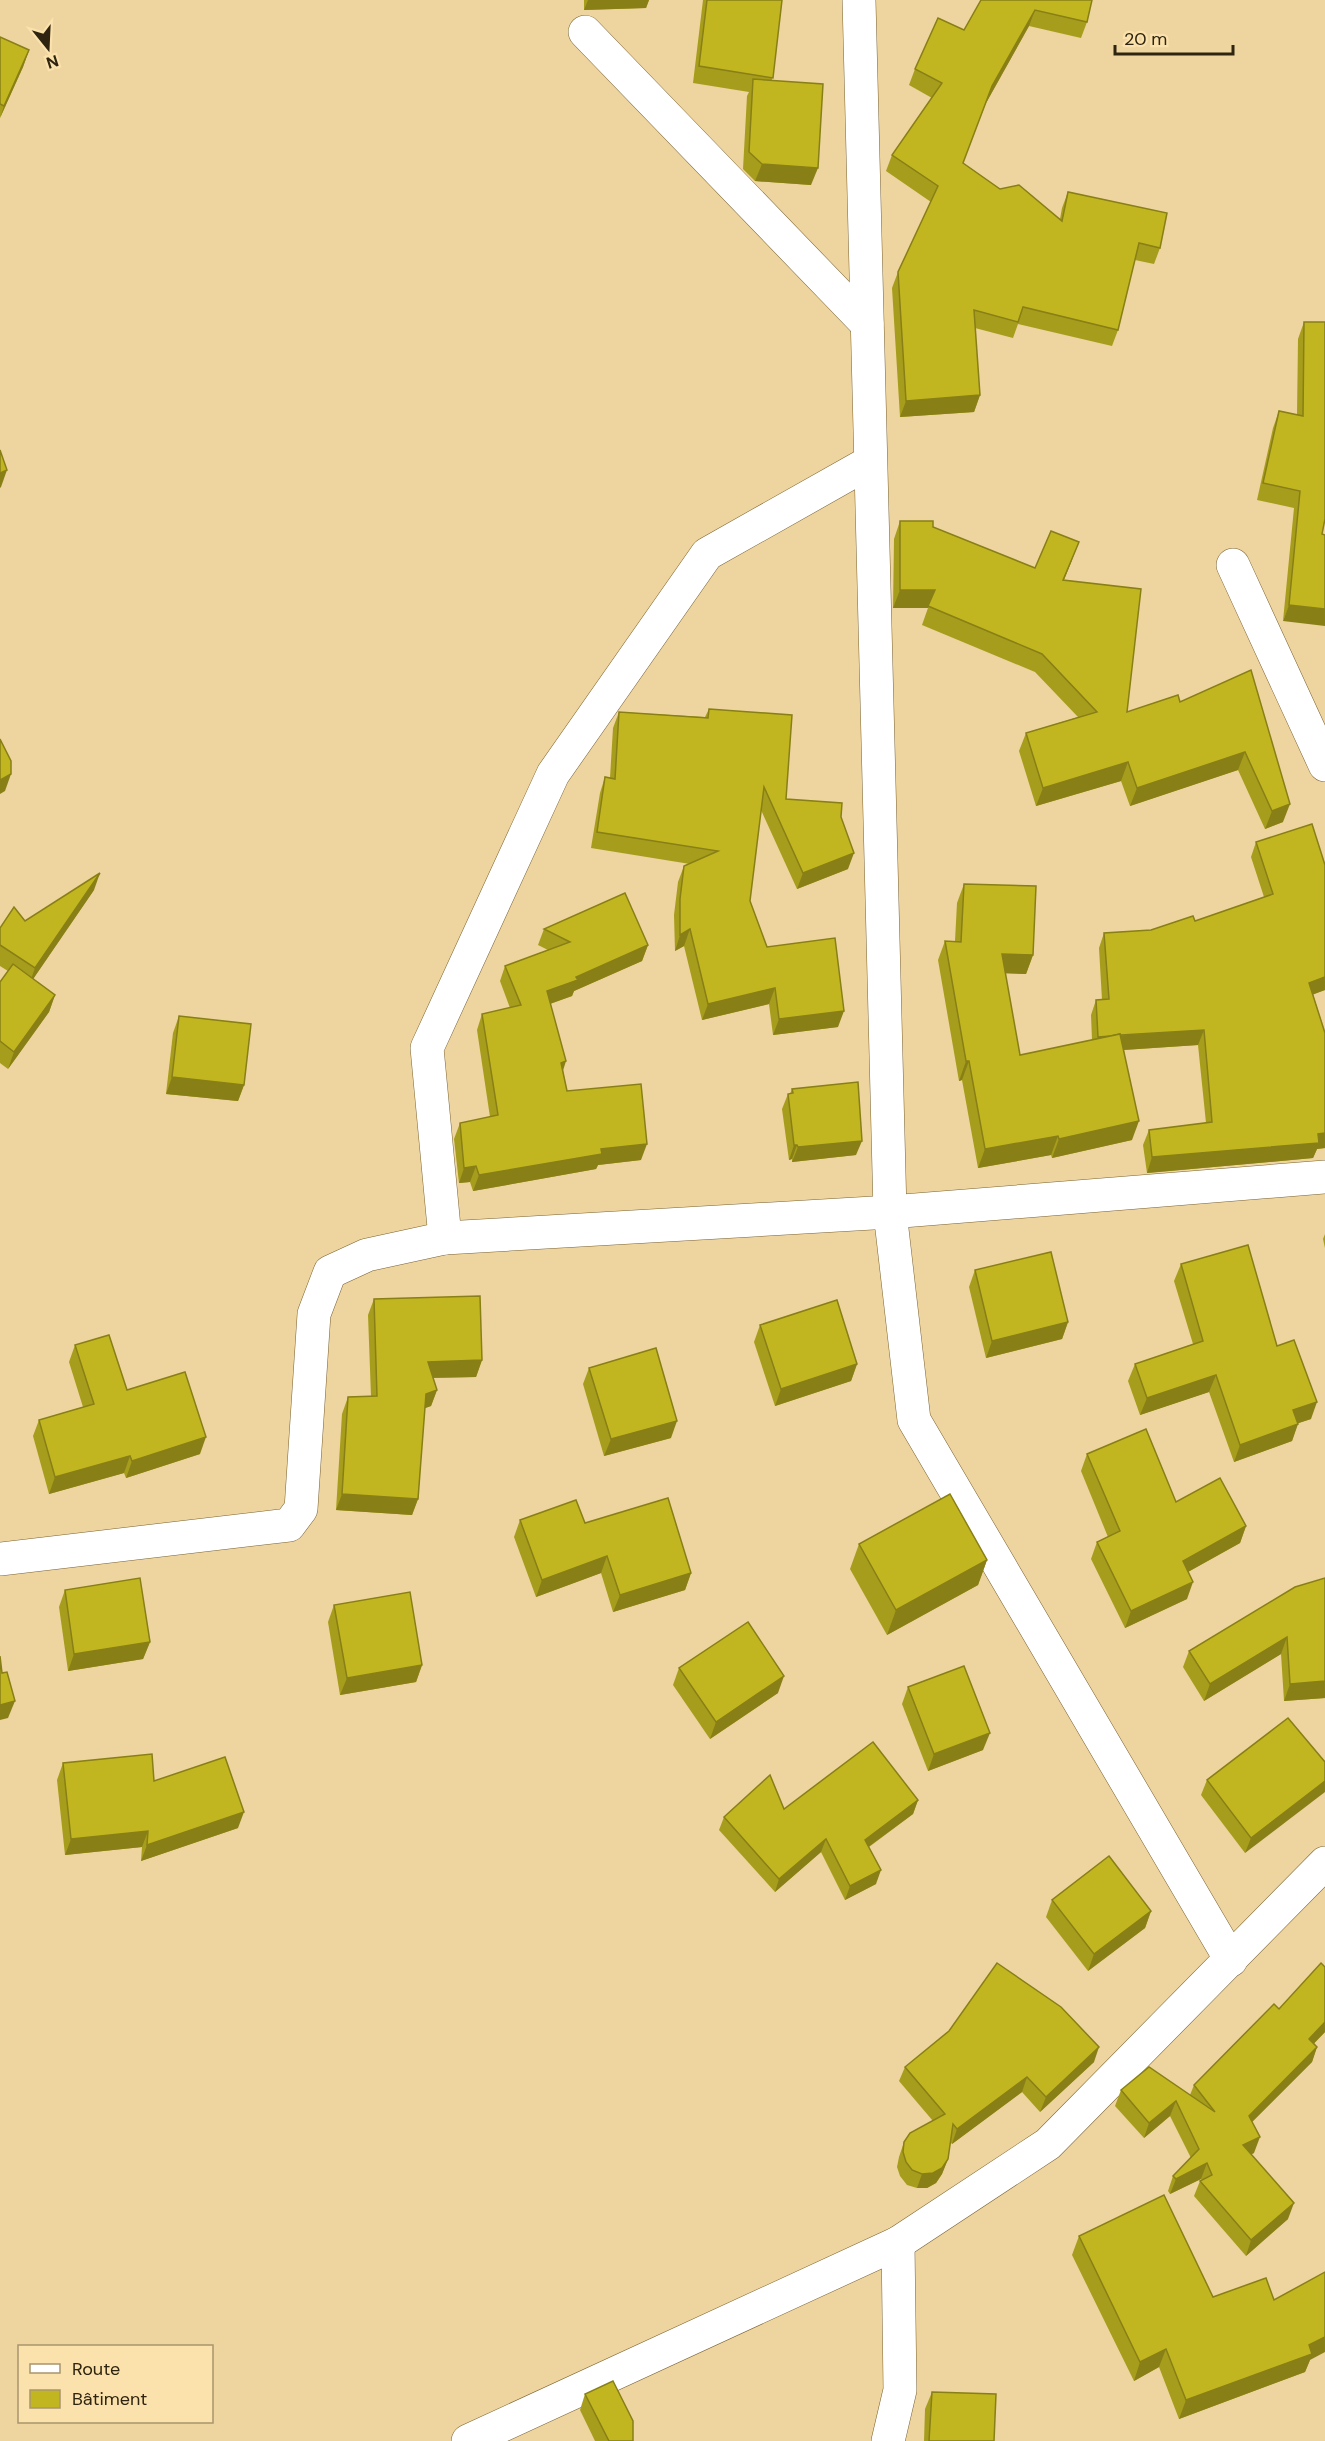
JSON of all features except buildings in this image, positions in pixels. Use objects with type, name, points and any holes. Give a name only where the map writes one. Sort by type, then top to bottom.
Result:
[{"type":"street","points":[[859,0],[890,1212],[914,1420],[1231,1960]]},
{"type":"street","points":[[585,32],[867,324]]},
{"type":"street","points":[[446,1238],[427,1048],[553,774],[707,554],[870,462]]},
{"type":"street","points":[[1233,565],[1325,765]]},
{"type":"street","points":[[0,1559],[289,1525],[301,1509],[314,1314],[330,1272],[367,1255],[446,1238],[890,1212],[1325,1177]]},
{"type":"street","points":[[468,2441],[898,2243],[1048,2144],[1325,1863]]},
{"type":"street","points":[[888,2441],[900,2390],[898,2243]]}]
